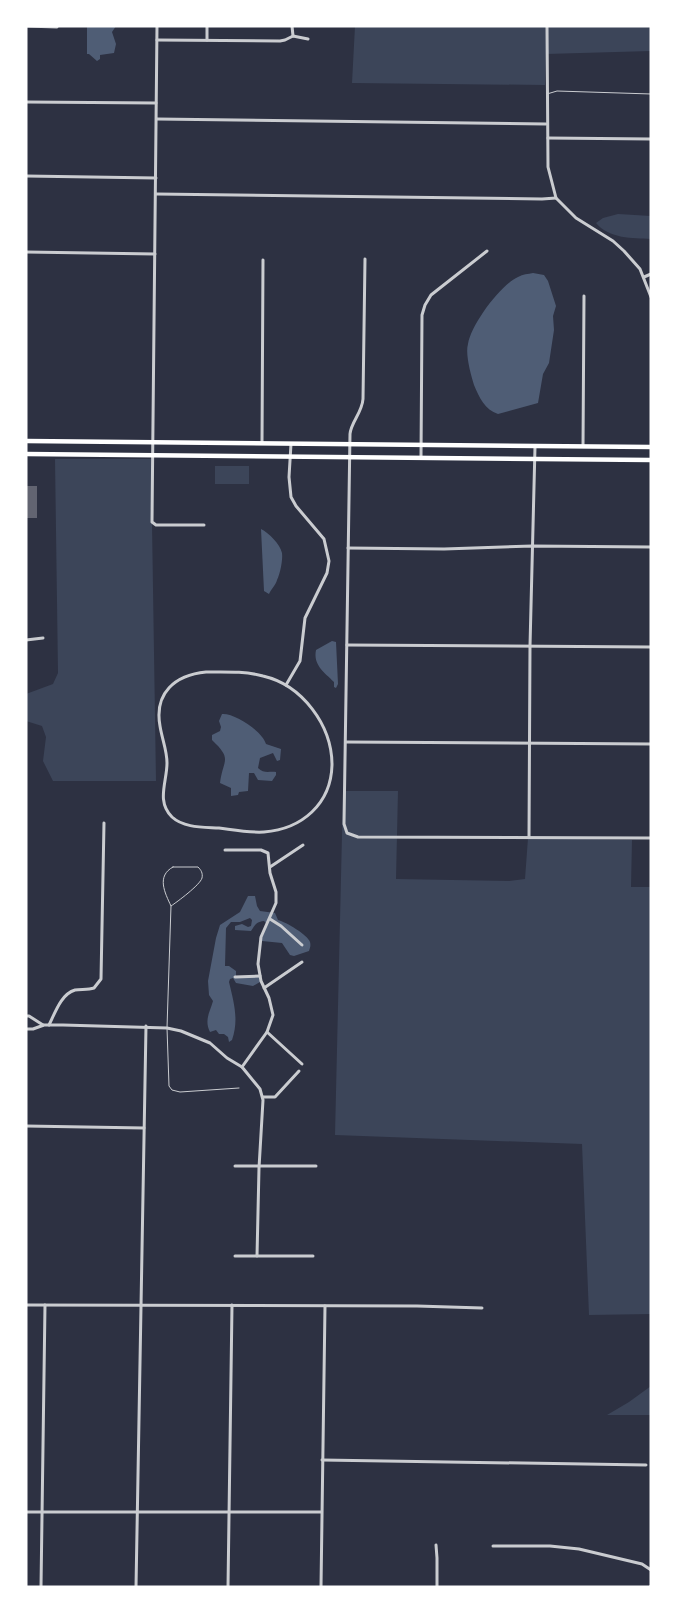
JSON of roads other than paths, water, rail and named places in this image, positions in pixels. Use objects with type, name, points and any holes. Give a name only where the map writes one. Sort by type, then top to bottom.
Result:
[{"type":"main road","points":[[26,441],[651,447]]},
{"type":"main road","points":[[26,454],[651,460]]},
{"type":"street","points":[[26,26],[57,26]]},
{"type":"street","points":[[157,26],[152,522],[156,525],[204,525]]},
{"type":"street","points":[[207,26],[207,40]]},
{"type":"street","points":[[292,26],[293,36]]},
{"type":"street","points":[[547,26],[546,124],[549,175],[556,198],[576,218],[613,241],[624,251],[640,269],[651,297]]},
{"type":"street","points":[[157,40],[280,41],[293,36],[308,39]]},
{"type":"street","points":[[26,102],[156,103]]},
{"type":"street","points":[[157,119],[546,124]]},
{"type":"street","points":[[548,138],[651,139]]},
{"type":"street","points":[[26,176],[156,178]]},
{"type":"street","points":[[156,194],[556,198]]},
{"type":"street","points":[[421,457],[422,315],[425,305],[432,294],[487,251]]},
{"type":"street","points":[[26,252],[156,254]]},
{"type":"street","points":[[365,259],[363,399],[360,411],[351,428],[349,445],[345,829],[348,834],[358,837],[651,838]]},
{"type":"street","points":[[262,443],[263,260]]},
{"type":"street","points":[[644,277],[651,274]]},
{"type":"street","points":[[583,447],[584,296]]},
{"type":"street","points":[[286,685],[300,661],[306,618],[327,573],[329,561],[324,539],[296,506],[291,497],[289,477],[291,444]]},
{"type":"street","points":[[529,837],[534,447]]},
{"type":"street","points":[[348,548],[651,547]]},
{"type":"street","points":[[26,640],[43,638]]},
{"type":"street","points":[[347,645],[651,648]]},
{"type":"street","points":[[206,672],[259,675],[286,685],[301,697],[317,715],[329,744],[332,764],[330,778],[325,795],[319,805],[297,823],[282,829],[264,832],[190,826],[176,820],[168,812],[163,798],[167,762],[166,747],[159,721],[161,702],[171,684],[186,675],[206,672]]},
{"type":"street","points":[[346,742],[651,744]]},
{"type":"street","points":[[49,1025],[67,994],[76,990],[93,989],[101,979],[104,823]]},
{"type":"street","points":[[270,867],[303,845]]},
{"type":"street","points":[[225,850],[261,850],[268,854],[276,897],[274,910],[264,929],[258,964],[260,976],[272,1007],[271,1023],[267,1032],[242,1067]]},
{"type":"street","points":[[270,919],[281,926],[302,945]]},
{"type":"street","points":[[264,988],[302,962]]},
{"type":"street","points":[[234,977],[260,976]]},
{"type":"street","points":[[26,1016],[44,1025]]},
{"type":"street","points":[[26,1029],[33,1029],[44,1025],[167,1028],[181,1031],[210,1043],[227,1058],[242,1067],[258,1085],[263,1097],[257,1256]]},
{"type":"street","points":[[136,1587],[146,1026]]},
{"type":"street","points":[[267,1032],[302,1064]]},
{"type":"street","points":[[263,1097],[275,1097],[300,1071]]},
{"type":"street","points":[[26,1126],[144,1128]]},
{"type":"street","points":[[235,1166],[316,1166]]},
{"type":"street","points":[[235,1256],[313,1256]]},
{"type":"street","points":[[26,1305],[417,1306],[482,1308]]},
{"type":"street","points":[[41,1587],[45,1305]]},
{"type":"street","points":[[228,1587],[232,1305]]},
{"type":"street","points":[[321,1587],[325,1306]]},
{"type":"street","points":[[322,1460],[646,1465]]},
{"type":"street","points":[[26,1512],[321,1512]]},
{"type":"street","points":[[436,1545],[437,1587]]},
{"type":"street","points":[[493,1546],[550,1546],[580,1549],[642,1564],[651,1570]]},
{"type":"lane","points":[[547,94],[557,91],[651,94]]},
{"type":"lane","points":[[171,906],[202,880],[202,871],[198,867],[173,867],[166,872],[163,878],[163,886],[171,906],[167,1028],[169,1086],[172,1090],[180,1092],[239,1088]]}]
